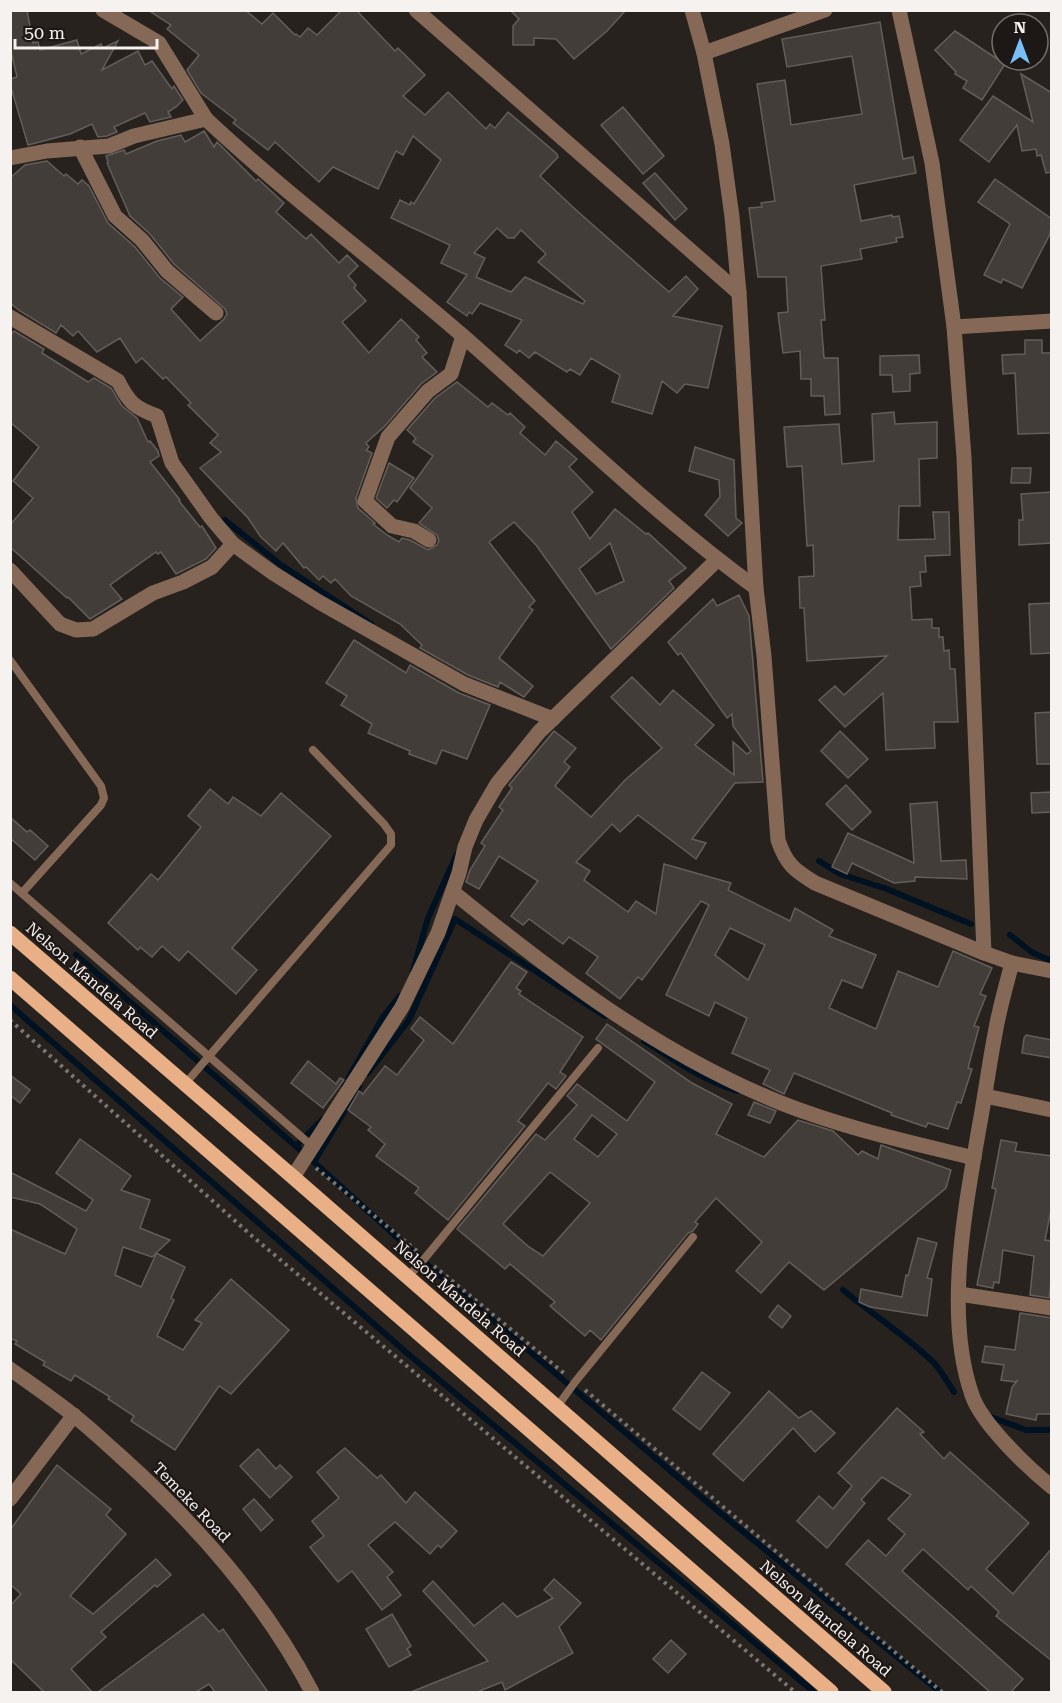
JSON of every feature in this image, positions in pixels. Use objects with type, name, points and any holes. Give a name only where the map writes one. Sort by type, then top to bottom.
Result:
[{"type":"main road","name":"Nelson Mandela Road","points":[[10,933],[884,1692]]},
{"type":"main road","points":[[10,978],[831,1692]]},
{"type":"street","points":[[103,10],[159,43],[206,119],[227,138],[463,336],[717,560],[756,588]]},
{"type":"street","points":[[416,10],[739,293]]},
{"type":"street","points":[[692,10],[704,53],[728,186],[739,293],[756,588],[764,656],[778,840],[783,856],[793,869],[815,883],[984,953],[1012,963],[1052,971]]},
{"type":"street","points":[[704,53],[825,10]]},
{"type":"street","points":[[899,10],[932,163],[954,327],[964,469],[984,953]]},
{"type":"street","points":[[10,158],[80,147],[109,146],[134,136],[206,119]]},
{"type":"street","points":[[80,147],[115,216],[142,240],[167,271],[216,313]]},
{"type":"street","points":[[10,317],[118,381],[136,409],[157,416],[172,463],[211,518],[233,544],[319,602],[464,684],[553,719]]},
{"type":"street","points":[[954,327],[1052,321]]},
{"type":"street","points":[[429,540],[414,531],[392,526],[365,501],[388,437],[428,391],[451,374],[463,336]]},
{"type":"street","points":[[10,570],[60,624],[76,630],[93,629],[153,593],[183,582],[212,567],[233,544]]},
{"type":"street","points":[[293,1177],[402,1007],[429,956],[453,892],[465,846],[497,784],[525,748],[553,719],[717,560]]},
{"type":"street","points":[[453,892],[520,946],[585,993],[654,1040],[724,1077],[781,1103],[836,1123],[974,1158]]},
{"type":"street","points":[[1012,963],[995,1032],[965,1213],[959,1294],[962,1361],[972,1397],[988,1424],[1034,1473],[1052,1487]]},
{"type":"street","points":[[985,1096],[1052,1110]]},
{"type":"street","points":[[959,1294],[1052,1308]]},
{"type":"street","name":"Temeke Road","points":[[10,1370],[74,1415],[159,1491],[218,1553],[294,1659],[312,1692]]},
{"type":"street","points":[[10,1499],[74,1415]]},
{"type":"lane","points":[[10,660],[101,786],[104,798],[101,805],[22,893]]},
{"type":"lane","points":[[185,1084],[391,845],[391,834],[384,824],[313,750]]},
{"type":"lane","points":[[10,883],[210,1057],[308,1152]]},
{"type":"lane","points":[[408,1277],[598,1048]]},
{"type":"lane","points":[[557,1407],[693,1237]]},
{"type":"path","points":[[10,1020],[252,1236],[795,1692]]},
{"type":"path","points":[[308,1152],[425,1258],[942,1692]]},
{"type":"building","points":[[10,10],[27,10],[33,43],[38,42],[40,50],[77,40],[81,54],[101,44],[103,48],[118,41],[102,70],[138,51],[145,65],[152,61],[183,100],[168,112],[171,117],[150,122],[145,113],[114,127],[117,132],[107,136],[98,137],[92,124],[70,134],[28,145],[10,84],[10,79],[17,77],[10,47]]},
{"type":"building","points":[[148,10],[245,10],[262,24],[273,13],[295,35],[300,37],[308,28],[317,35],[342,10],[356,10],[395,51],[398,48],[425,75],[403,96],[425,115],[448,92],[486,129],[490,124],[495,128],[508,112],[557,154],[558,157],[540,176],[576,210],[669,292],[686,276],[698,289],[673,316],[722,326],[708,388],[685,384],[677,393],[662,381],[652,414],[612,402],[620,375],[591,358],[580,375],[570,369],[567,372],[535,352],[529,358],[519,350],[517,353],[505,345],[522,320],[480,303],[472,314],[469,312],[467,316],[447,302],[467,275],[441,263],[450,245],[391,218],[400,200],[410,205],[411,202],[414,204],[441,160],[413,136],[403,155],[396,151],[378,189],[333,167],[319,182],[275,142],[268,150],[233,123],[236,120],[201,93],[187,70],[199,55],[167,29],[171,25]],"holes":[[[497,228],[508,238],[514,238],[521,230],[546,254],[538,262],[585,301],[583,304],[525,277],[511,292],[476,277],[485,258],[474,253]]]},
{"type":"building","points":[[510,10],[626,10],[607,31],[574,59],[556,39],[534,38],[534,45],[513,45],[513,26],[519,19]]},
{"type":"building","points":[[880,22],[903,159],[913,157],[916,173],[854,185],[861,221],[892,215],[892,217],[899,216],[903,237],[896,238],[897,242],[860,249],[862,259],[821,266],[825,320],[821,320],[824,358],[838,358],[840,414],[825,415],[824,396],[811,396],[811,379],[801,379],[800,351],[783,353],[778,313],[788,312],[786,277],[758,277],[749,208],[762,207],[761,203],[775,201],[757,84],[785,80],[791,125],[862,114],[852,56],[787,67],[782,39]]},
{"type":"building","points":[[955,31],[990,54],[990,72],[1000,72],[982,100],[963,88],[967,81],[955,74],[956,72],[935,50]]},
{"type":"building","points":[[1021,74],[1052,93],[1052,172],[1046,173],[1041,155],[1037,156],[1036,149],[1022,151],[1017,125],[989,162],[960,140],[993,96],[1033,122]]},
{"type":"building","points":[[623,107],[664,156],[643,174],[601,125]]},
{"type":"building","points":[[204,131],[214,147],[217,142],[256,181],[258,179],[284,203],[276,212],[306,239],[311,234],[339,263],[347,255],[358,266],[348,276],[356,285],[354,288],[366,301],[342,322],[369,353],[401,319],[419,337],[416,340],[427,353],[422,357],[437,372],[421,384],[385,426],[366,443],[369,447],[366,450],[372,453],[356,498],[358,508],[375,523],[373,524],[399,542],[402,538],[410,540],[428,550],[437,545],[439,541],[437,535],[419,523],[432,508],[410,488],[433,456],[413,442],[416,438],[407,430],[435,398],[457,382],[488,407],[492,403],[508,415],[510,413],[525,427],[520,433],[545,455],[556,441],[577,459],[569,467],[593,492],[572,512],[590,539],[615,509],[646,534],[648,533],[686,568],[669,581],[674,588],[611,649],[536,545],[514,522],[489,542],[535,601],[529,607],[533,610],[499,658],[533,686],[524,697],[500,682],[498,687],[468,675],[420,648],[422,645],[400,624],[351,596],[335,579],[331,583],[323,576],[319,580],[306,567],[304,568],[283,543],[276,551],[260,536],[248,518],[200,468],[221,452],[210,443],[218,435],[188,405],[191,403],[166,377],[163,379],[142,358],[136,363],[120,338],[97,352],[78,331],[73,336],[61,325],[56,333],[10,303],[10,178],[25,165],[47,161],[64,176],[66,174],[78,184],[82,180],[89,186],[108,223],[135,247],[160,278],[183,297],[171,309],[200,341],[224,319],[227,314],[225,309],[174,264],[150,234],[130,216],[107,163],[106,156],[124,150],[126,154],[157,141],[181,135],[185,142]],"holes":[[[610,543],[624,581],[596,594],[579,569]]]},
{"type":"building","points":[[655,173],[687,209],[675,220],[643,183]]},
{"type":"building","points":[[995,179],[1052,219],[1050,234],[1022,288],[1003,279],[1001,283],[984,275],[1010,224],[978,202]]},
{"type":"building","points":[[14,331],[44,349],[42,353],[88,382],[94,378],[111,388],[122,406],[137,418],[148,442],[150,441],[158,451],[159,456],[150,462],[200,527],[202,526],[216,548],[206,559],[176,574],[161,552],[158,554],[156,552],[110,585],[122,599],[90,619],[10,547],[10,525],[33,498],[13,481],[39,447],[10,422],[10,336]]},
{"type":"building","points":[[1025,340],[1042,340],[1042,353],[1052,353],[1052,433],[1018,434],[1015,373],[1003,374],[1002,355],[1025,354]]},
{"type":"building","points":[[919,355],[920,373],[910,374],[910,391],[893,392],[892,375],[880,375],[880,356]]},
{"type":"building","points":[[894,412],[895,424],[937,422],[937,458],[919,459],[920,506],[899,506],[898,540],[935,539],[933,512],[949,512],[950,555],[925,556],[926,572],[920,572],[921,586],[910,587],[912,620],[932,619],[932,628],[939,628],[939,637],[943,637],[944,651],[949,650],[950,669],[955,669],[958,722],[934,722],[935,748],[886,750],[883,693],[845,727],[819,700],[835,686],[844,695],[887,656],[807,661],[804,608],[800,608],[799,577],[814,576],[813,545],[807,546],[802,466],[787,467],[784,427],[839,424],[842,464],[874,461],[872,414]]},
{"type":"building","points":[[695,447],[734,460],[736,518],[742,523],[728,536],[705,515],[720,497],[719,480],[689,471]]},
{"type":"building","points":[[389,463],[414,478],[397,502],[394,500],[387,508],[376,498]]},
{"type":"building","points":[[1012,468],[1031,468],[1030,483],[1011,483]]},
{"type":"building","points":[[1052,492],[1052,543],[1019,545],[1019,520],[1023,520],[1021,494]]},
{"type":"building","points":[[739,595],[749,616],[763,782],[735,783],[692,839],[706,843],[696,859],[638,815],[620,832],[612,824],[576,862],[590,871],[584,880],[628,912],[636,901],[656,914],[664,864],[731,883],[728,890],[790,921],[795,908],[833,930],[829,936],[876,955],[862,988],[842,980],[829,1008],[876,1029],[898,971],[938,987],[953,951],[992,968],[980,994],[986,996],[974,1026],[979,1027],[968,1068],[972,1069],[961,1103],[957,1102],[948,1129],[928,1123],[926,1127],[891,1115],[892,1113],[794,1073],[784,1094],[763,1084],[770,1070],[732,1053],[747,1018],[715,1002],[709,1016],[666,995],[709,905],[701,901],[642,980],[638,977],[620,999],[586,973],[598,957],[569,937],[563,944],[529,919],[523,925],[511,916],[538,881],[499,856],[479,889],[466,882],[470,870],[485,846],[481,843],[503,810],[499,807],[512,788],[509,785],[554,731],[576,748],[564,762],[570,767],[555,786],[591,817],[625,780],[662,748],[611,697],[632,677],[660,705],[673,690],[714,725],[695,745],[734,775],[733,742],[747,754],[751,751],[733,726],[732,714],[727,718],[681,653],[678,655],[668,642],[713,599],[717,606]],"holes":[[[730,928],[765,945],[748,980],[715,955]]]},
{"type":"building","points":[[1052,603],[1052,653],[1031,654],[1029,604]]},
{"type":"building","points":[[354,640],[406,673],[410,665],[459,693],[490,705],[467,759],[442,750],[436,764],[409,754],[410,751],[368,733],[372,724],[341,705],[347,696],[326,683]]},
{"type":"building","points":[[1052,712],[1052,764],[1037,764],[1035,713]]},
{"type":"building","points":[[840,731],[868,759],[848,778],[821,751]]},
{"type":"building","points":[[846,785],[871,812],[852,830],[826,804]]},
{"type":"building","points":[[210,789],[228,804],[233,797],[261,816],[281,793],[331,836],[232,948],[257,970],[236,994],[188,951],[179,961],[162,946],[152,957],[140,947],[138,950],[108,923],[151,874],[158,880],[201,827],[188,816]]},
{"type":"building","points":[[1052,792],[1052,812],[1032,813],[1031,793]]},
{"type":"building","points":[[937,802],[941,861],[966,860],[967,879],[915,877],[915,881],[894,883],[852,863],[847,874],[832,867],[848,833],[914,863],[910,804]]},
{"type":"building","points":[[10,817],[48,846],[35,860],[10,838]]},
{"type":"building","points":[[511,962],[527,972],[516,988],[521,991],[519,994],[583,1037],[560,1072],[566,1076],[556,1089],[548,1083],[518,1121],[525,1126],[448,1220],[415,1193],[419,1188],[376,1156],[385,1144],[368,1130],[371,1127],[348,1110],[359,1091],[363,1094],[385,1066],[397,1075],[424,1040],[411,1029],[420,1017],[453,1044]]},
{"type":"building","points":[[607,1024],[692,1083],[732,1104],[716,1134],[764,1157],[798,1120],[833,1131],[858,1155],[862,1151],[878,1159],[881,1145],[951,1170],[946,1188],[824,1290],[789,1262],[761,1293],[736,1271],[762,1242],[716,1198],[695,1222],[698,1224],[693,1231],[688,1233],[601,1340],[590,1330],[585,1336],[550,1306],[555,1302],[510,1264],[505,1269],[457,1229],[536,1134],[545,1140],[577,1105],[567,1096],[577,1084],[627,1121],[655,1082],[596,1039]],"holes":[[[592,1115],[617,1134],[598,1157],[574,1139]],[[550,1172],[590,1203],[543,1256],[503,1224]]]},
{"type":"building","points":[[1026,1035],[1052,1040],[1052,1058],[1022,1053]]},
{"type":"building","points":[[308,1061],[336,1084],[340,1078],[344,1080],[323,1108],[291,1083]]},
{"type":"building","points":[[10,1075],[30,1090],[20,1103],[10,1095]]},
{"type":"building","points":[[754,1102],[776,1111],[770,1123],[748,1115]]},
{"type":"building","points":[[80,1139],[131,1176],[121,1190],[150,1200],[140,1228],[170,1240],[156,1253],[185,1267],[171,1298],[174,1300],[157,1336],[183,1350],[202,1323],[195,1320],[231,1279],[289,1330],[231,1394],[219,1386],[175,1450],[131,1421],[134,1416],[108,1399],[110,1397],[75,1375],[71,1381],[43,1365],[45,1362],[15,1344],[17,1341],[10,1338],[10,1229],[65,1254],[77,1229],[40,1204],[10,1197],[10,1172],[86,1211],[93,1200],[56,1173]],"holes":[[[123,1247],[152,1257],[156,1254],[141,1287],[115,1275]]]},
{"type":"building","points":[[1001,1140],[1017,1143],[1015,1151],[1052,1156],[1052,1205],[1045,1240],[1052,1241],[1049,1298],[1030,1295],[1034,1256],[1003,1250],[999,1283],[994,1282],[993,1288],[977,1285],[996,1189],[992,1188]]},
{"type":"building","points":[[918,1238],[937,1243],[927,1278],[932,1279],[927,1316],[870,1307],[859,1302],[861,1289],[902,1297],[906,1275],[908,1276]]},
{"type":"building","points":[[778,1305],[791,1316],[782,1328],[769,1317]]},
{"type":"building","points":[[1020,1313],[1052,1318],[1052,1414],[1037,1414],[1036,1420],[1006,1414],[1012,1387],[1018,1380],[1015,1382],[1001,1380],[1004,1365],[982,1362],[985,1346],[1015,1350]]},
{"type":"building","points":[[702,1372],[730,1393],[700,1430],[673,1409]]},
{"type":"building","points":[[769,1391],[799,1418],[811,1411],[835,1433],[815,1452],[793,1428],[743,1481],[713,1454]]},
{"type":"building","points":[[897,1408],[924,1432],[920,1434],[944,1459],[950,1452],[1029,1523],[986,1569],[1013,1594],[1052,1548],[1052,1661],[996,1616],[999,1612],[971,1586],[968,1590],[923,1549],[902,1571],[1023,1679],[1011,1692],[990,1692],[846,1564],[868,1540],[886,1556],[905,1534],[888,1519],[911,1495],[882,1477],[861,1500],[865,1503],[827,1548],[797,1521],[819,1496],[833,1509],[852,1486],[838,1473]]},
{"type":"building","points":[[345,1448],[377,1478],[381,1475],[406,1503],[415,1492],[457,1531],[441,1548],[438,1545],[430,1554],[395,1522],[368,1545],[393,1572],[387,1577],[401,1595],[382,1610],[352,1571],[338,1582],[310,1547],[324,1536],[312,1521],[339,1498],[317,1472]]},
{"type":"building","points":[[258,1449],[276,1469],[280,1465],[292,1477],[270,1498],[240,1466]]},
{"type":"building","points":[[57,1465],[111,1509],[106,1515],[126,1534],[70,1596],[93,1614],[156,1559],[171,1575],[157,1587],[155,1585],[101,1632],[106,1637],[71,1669],[92,1692],[44,1692],[10,1659],[10,1606],[21,1594],[10,1584],[10,1530]]},
{"type":"building","points":[[254,1499],[273,1520],[261,1531],[243,1509]]},
{"type":"building","points":[[554,1579],[581,1603],[559,1627],[573,1653],[505,1690],[502,1682],[477,1692],[411,1692],[488,1661],[423,1591],[433,1581],[474,1626],[503,1603],[517,1617],[553,1598],[544,1590]]},
{"type":"building","points":[[203,1614],[219,1632],[223,1629],[268,1692],[215,1692],[209,1684],[196,1692],[98,1692]]},
{"type":"building","points":[[392,1614],[411,1646],[407,1649],[411,1655],[389,1667],[366,1629]]},
{"type":"building","points":[[671,1640],[686,1654],[668,1673],[653,1659]]},
{"type":"waterway","points":[[225,520],[281,565],[371,624]]},
{"type":"waterway","points":[[413,971],[428,918],[457,854]]},
{"type":"waterway","points":[[819,861],[840,874],[887,889],[971,924]]},
{"type":"waterway","points":[[368,1073],[409,1020],[455,919],[605,1016]]},
{"type":"waterway","points":[[1010,935],[1033,953],[1052,961]]},
{"type":"waterway","points":[[76,955],[314,1162],[423,1261],[719,1512],[940,1692]]},
{"type":"waterway","points":[[344,1086],[383,1017],[400,996]]},
{"type":"waterway","points":[[10,1005],[407,1353],[814,1692]]},
{"type":"waterway","points":[[644,1041],[700,1075],[737,1091]]},
{"type":"waterway","points":[[314,1162],[359,1087]]},
{"type":"waterway","points":[[296,1146],[323,1119]]},
{"type":"waterway","points":[[843,1290],[924,1354],[938,1367],[954,1392]]},
{"type":"waterway","points":[[988,1416],[1026,1430],[1052,1430]]}]
